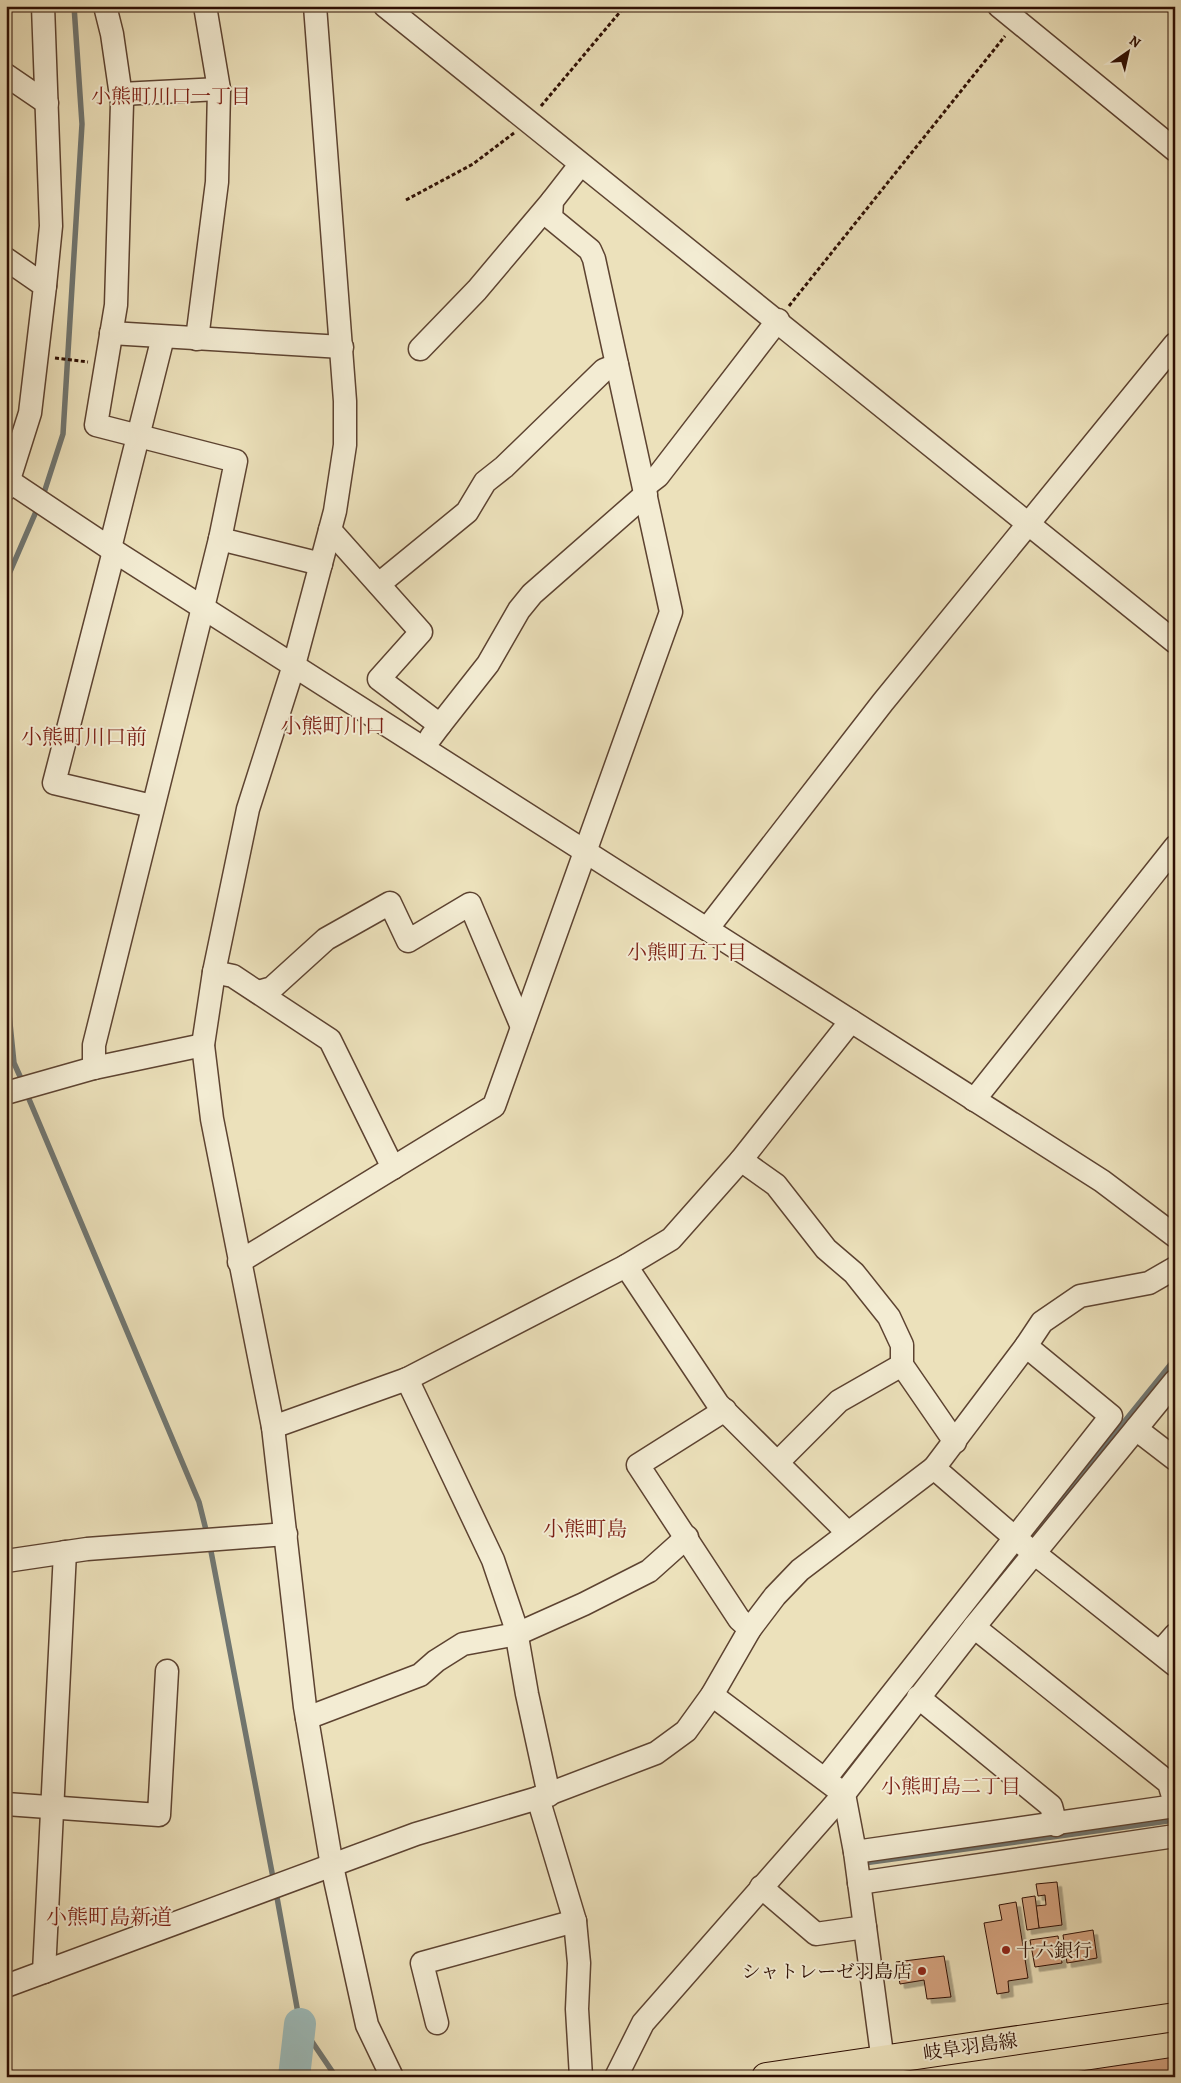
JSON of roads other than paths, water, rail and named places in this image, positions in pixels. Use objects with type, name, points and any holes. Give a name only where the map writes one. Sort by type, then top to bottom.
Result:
[{"type":"main road","name":"岐阜羽島線","points":[[766,2077],[883,2068],[1175,2017]]},
{"type":"street","points":[[43,6],[51,226],[30,413],[10,484],[1102,1181],[1175,1236]]},
{"type":"street","points":[[94,1068],[94,1045],[220,539],[236,461],[96,425],[116,305],[121,94],[112,34],[105,6]]},
{"type":"street","points":[[197,339],[218,182],[219,89],[205,6]]},
{"type":"street","points":[[315,6],[342,347],[345,445],[330,530],[321,564],[294,665],[248,809],[214,972],[203,1045],[212,1119],[273,1426],[307,1718],[332,1866],[367,2025],[392,2077]]},
{"type":"street","points":[[385,6],[580,165],[778,320],[1028,525],[1175,642]]},
{"type":"street","points":[[999,6],[1175,150]]},
{"type":"street","points":[[6,75],[48,103]]},
{"type":"street","points":[[121,94],[219,89]]},
{"type":"street","points":[[420,349],[477,290],[580,165]]},
{"type":"street","points":[[239,1262],[494,1106],[671,612],[646,490],[594,259],[590,250],[551,218],[552,201]]},
{"type":"street","points":[[6,259],[45,286]]},
{"type":"street","points":[[423,747],[488,664],[519,610],[532,594],[646,490],[778,320]]},
{"type":"street","points":[[111,334],[342,347]]},
{"type":"street","points":[[152,806],[54,783],[163,337]]},
{"type":"street","points":[[707,930],[883,702],[1175,344]]},
{"type":"street","points":[[379,584],[467,512],[485,482],[504,467],[604,370],[617,365]]},
{"type":"street","points":[[330,530],[421,632],[378,679],[440,725]]},
{"type":"street","points":[[220,539],[321,564]]},
{"type":"street","points":[[974,1100],[1175,848]]},
{"type":"street","points":[[258,992],[272,988],[326,939],[390,902],[408,941],[470,904],[522,1027]]},
{"type":"street","points":[[214,972],[233,976],[330,1040],[393,1168]]},
{"type":"street","points":[[273,1426],[408,1378],[626,1266],[671,1239],[741,1160],[851,1021]]},
{"type":"street","points":[[6,1093],[94,1068],[203,1045]]},
{"type":"street","points":[[741,1160],[776,1185],[826,1249],[854,1273],[889,1317],[902,1345],[902,1365],[955,1442]]},
{"type":"street","points":[[626,1266],[718,1404],[779,1461],[848,1533]]},
{"type":"street","points":[[6,1986],[416,1834],[543,1796],[656,1753],[686,1731],[712,1695],[750,1629],[775,1596],[800,1570],[934,1468],[1042,1322],[1080,1296],[1149,1283],[1175,1268]]},
{"type":"street","points":[[1026,1346],[1125,1426],[1175,1459]]},
{"type":"street","points":[[779,1461],[839,1401],[902,1365]]},
{"type":"street","points":[[408,1378],[493,1560],[517,1634],[543,1796],[575,1920],[579,1963],[577,2008],[582,2077]]},
{"type":"street","points":[[825,1779],[932,1661],[1024,1545],[1125,1426],[1175,1381]]},
{"type":"street","points":[[725,1410],[638,1465],[739,1619],[750,1629]]},
{"type":"street","points":[[934,1468],[1024,1545],[1167,1658],[1175,1635]]},
{"type":"street","points":[[6,1561],[65,1552],[286,1534]]},
{"type":"street","points":[[307,1718],[420,1675],[436,1661],[463,1644],[517,1634],[584,1604],[649,1571],[686,1537]]},
{"type":"street","points":[[616,2077],[643,2023],[844,1794],[918,1698],[932,1661],[974,1627],[1024,1545]]},
{"type":"street","points":[[44,1972],[65,1552]]},
{"type":"street","points":[[855,1852],[1056,1825],[1175,1804],[1169,1783],[974,1627]]},
{"type":"street","points":[[6,1804],[52,1809],[159,1815],[167,1671]]},
{"type":"street","points":[[712,1695],[844,1794],[855,1852],[883,2068]]},
{"type":"street","points":[[918,1698],[1051,1806],[1056,1825]]},
{"type":"street","points":[[859,1883],[1175,1836]]},
{"type":"street","points":[[761,1887],[816,1934],[865,1927]]},
{"type":"street","points":[[437,2023],[422,1963],[575,1920]]},
{"type":"waterway","points":[[42,499],[63,434],[82,124],[74,6]]},
{"type":"waterway","points":[[6,581],[38,507]]},
{"type":"waterway","points":[[6,984],[14,1063],[23,1083]]},
{"type":"waterway","points":[[26,1092],[199,1502],[207,1534]]},
{"type":"waterway","points":[[1027,1542],[1175,1359]]},
{"type":"waterway","points":[[210,1546],[274,1883]]},
{"type":"waterway","points":[[961,1624],[1021,1550]]},
{"type":"waterway","points":[[864,1863],[1175,1820]]},
{"type":"waterway","points":[[276,1892],[300,2024],[336,2077]]},
{"type":"waterway","points":[[294,2077],[300,2024]]},
{"type":"place","name":"十六銀行","points":[[1006,1950]]},
{"type":"place","name":"シャトレーゼ羽島店","points":[[922,1971]]},
{"type":"district","name":"小熊町川口一丁目","points":[[171,96]]},
{"type":"district","name":"小熊町川口","points":[[333,726]]},
{"type":"district","name":"小熊町川口前","points":[[84,737]]},
{"type":"district","name":"小熊町五丁目","points":[[687,952]]},
{"type":"district","name":"小熊町島","points":[[585,1529]]},
{"type":"district","name":"小熊町島二丁目","points":[[951,1786]]},
{"type":"district","name":"小熊町島新道","points":[[109,1917]]}]
